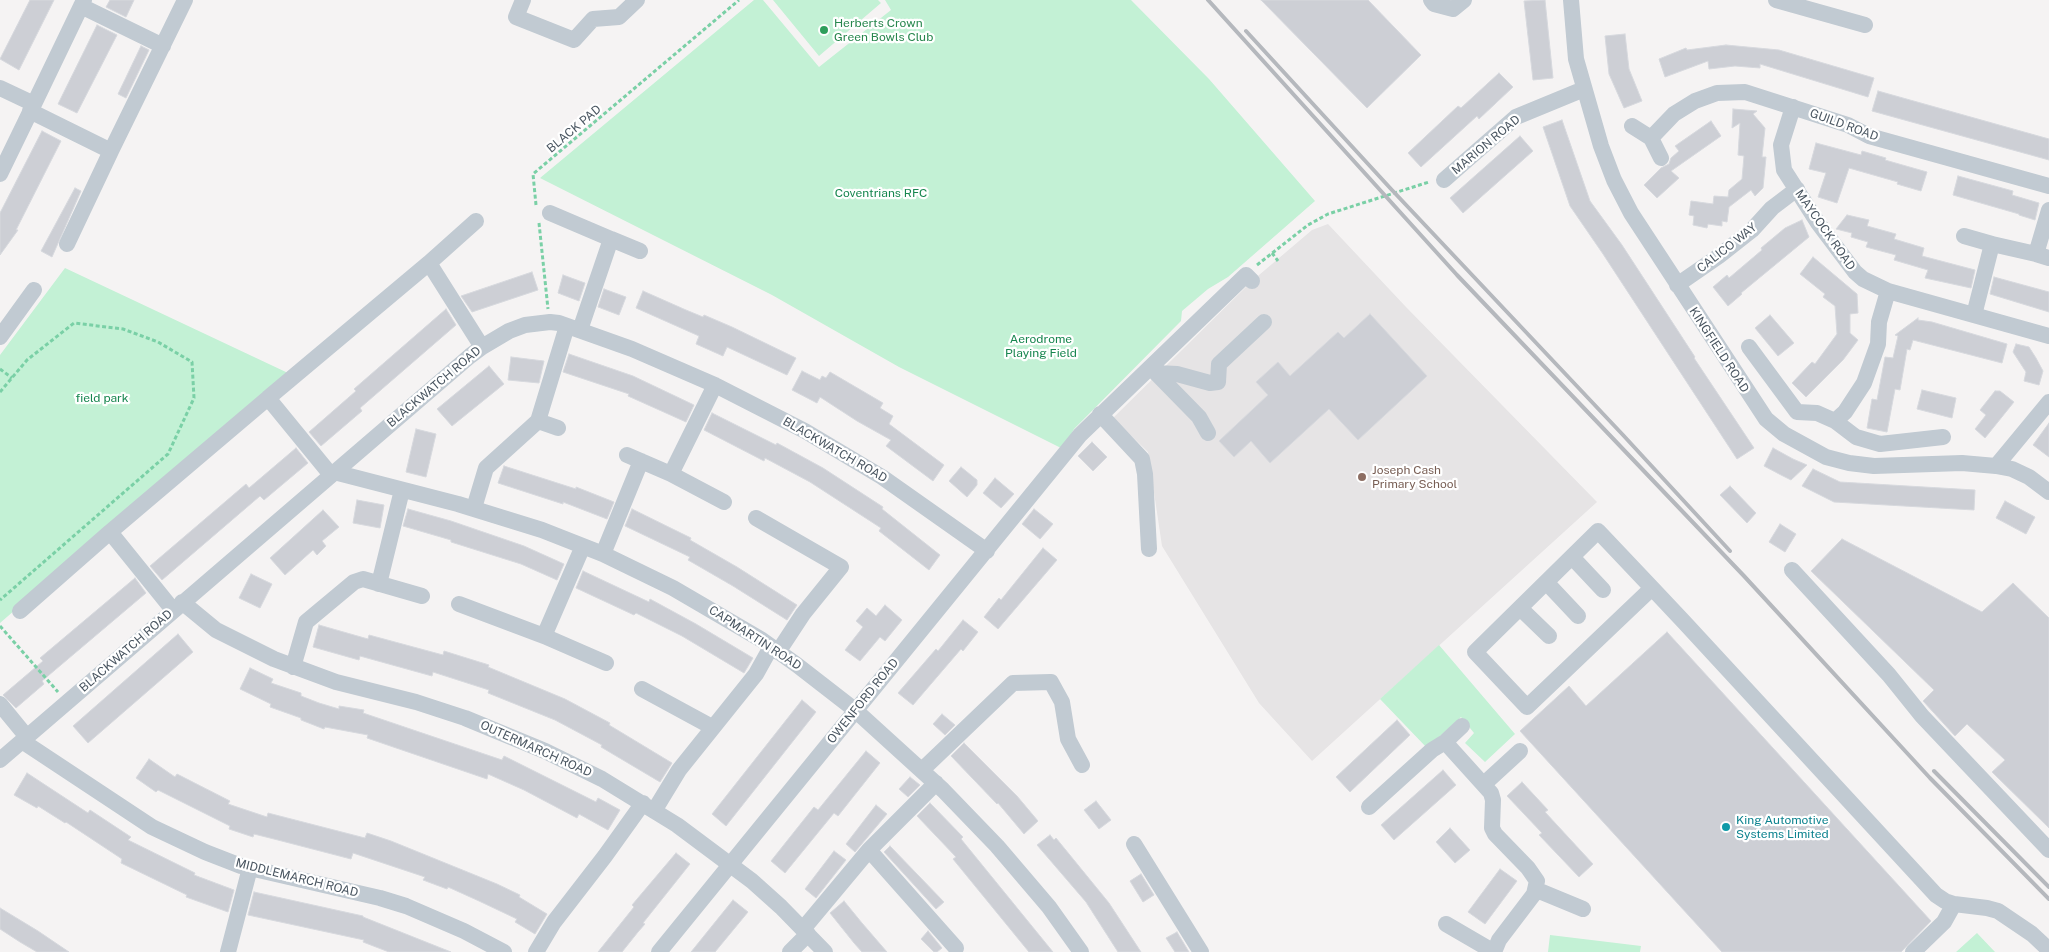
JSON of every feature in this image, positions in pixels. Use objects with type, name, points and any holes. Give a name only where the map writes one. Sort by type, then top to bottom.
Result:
[{"type":"street","points":[[67,244],[185,0]]},
{"type":"street","points":[[523,0],[516,17],[574,40],[593,19],[619,17],[637,0]]},
{"type":"street","points":[[1431,0],[1434,4],[1453,9],[1464,0]]},
{"type":"street","name":"KINGFIELD ROAD","points":[[1571,0],[1576,59],[1601,146],[1614,180],[1631,213],[1766,419],[1784,434],[1807,448],[1826,457],[1849,463],[1874,466],[1962,463],[1996,466],[2028,477],[2049,492]]},
{"type":"street","points":[[1776,0],[1865,25]]},
{"type":"street","points":[[0,174],[82,3],[163,46]]},
{"type":"street","points":[[0,88],[32,108],[111,151]]},
{"type":"street","name":"MARION ROAD","points":[[1444,180],[1516,117],[1584,90]]},
{"type":"street","name":"GUILD ROAD","points":[[1650,138],[1674,114],[1695,101],[1717,93],[1745,92],[1848,125],[1869,136],[2049,186]]},
{"type":"street","name":"MAYCOCK ROAD","points":[[1793,107],[1781,145],[1784,170],[1818,223],[1855,272],[1863,279],[1888,291],[2049,336]]},
{"type":"street","points":[[1632,126],[1650,138],[1661,158]]},
{"type":"street","name":"CALICO WAY","points":[[1677,285],[1752,230],[1772,208],[1796,189]]},
{"type":"street","points":[[1964,236],[2042,256],[2049,210]]},
{"type":"street","points":[[542,216],[611,239],[640,251]]},
{"type":"street","points":[[20,611],[110,532],[429,263],[476,221]]},
{"type":"street","points":[[474,508],[486,468],[538,421],[611,239]]},
{"type":"street","points":[[1974,315],[1992,244]]},
{"type":"street","points":[[429,263],[482,346]]},
{"type":"street","name":"OWENFORD ROAD","points":[[658,952],[1067,451],[1100,414],[1153,370],[1249,278]]},
{"type":"street","points":[[0,337],[34,290]]},
{"type":"street","points":[[1835,421],[1845,412],[1864,383],[1878,344],[1878,322],[1888,291]]},
{"type":"street","name":"BLACKWATCH ROAD","points":[[0,760],[482,346],[509,331],[525,325],[550,322],[574,328],[632,349],[715,385],[805,431],[882,477],[987,551]]},
{"type":"street","points":[[1153,370],[1210,383],[1218,382],[1219,364],[1264,322]]},
{"type":"street","points":[[1749,347],[1797,412],[1817,412],[1835,421],[1856,437],[1880,444],[1943,437]]},
{"type":"street","points":[[1153,370],[1199,417],[1208,433]]},
{"type":"street","points":[[672,474],[715,385]]},
{"type":"street","points":[[268,398],[332,474]]},
{"type":"street","points":[[1996,466],[2049,402]]},
{"type":"street","points":[[1100,414],[1142,459],[1145,474],[1149,549]]},
{"type":"street","points":[[538,421],[558,428]]},
{"type":"street","points":[[603,554],[634,458],[672,474],[724,502]]},
{"type":"street","name":"CAPMARTIN ROAD","points":[[332,474],[474,508],[542,530],[583,546],[673,588],[775,649],[855,710],[936,783],[997,846],[1049,907],[1081,952]]},
{"type":"street","points":[[379,584],[402,490]]},
{"type":"street","points":[[536,952],[554,922],[605,856],[649,807],[841,567],[756,518]]},
{"type":"street","points":[[1652,588],[1527,707],[1476,652],[1598,531],[1652,588],[1936,895],[1944,901],[1954,904],[1998,911],[2032,934],[2049,950]]},
{"type":"street","name":"OUTERMARCH ROAD","points":[[110,532],[178,606],[216,630],[293,666],[336,682],[416,702],[506,733],[585,771],[649,807],[752,881],[825,952]]},
{"type":"street","points":[[544,636],[583,546]]},
{"type":"street","points":[[1572,557],[1604,590]]},
{"type":"street","points":[[1792,570],[1889,675],[1922,716],[2049,850]]},
{"type":"street","points":[[293,666],[306,622],[354,582],[363,579],[422,596]]},
{"type":"street","points":[[1546,582],[1578,616]]},
{"type":"street","points":[[459,604],[544,636],[606,663]]},
{"type":"street","points":[[1520,608],[1549,636]]},
{"type":"street","points":[[922,770],[1013,683],[1051,682],[1062,702],[1068,739],[1082,765]]},
{"type":"street","points":[[642,689],[712,727]]},
{"type":"street","name":"MIDDLEMARCH ROAD","points":[[0,704],[24,739],[152,827],[205,852],[250,868],[380,898],[406,906],[464,931],[504,952]]},
{"type":"street","points":[[1369,807],[1462,726]]},
{"type":"street","points":[[1438,746],[1484,784],[1491,793],[1493,800],[1492,828],[1495,834],[1537,881],[1536,890],[1499,940],[1494,952],[1446,924]]},
{"type":"street","points":[[1484,784],[1520,751]]},
{"type":"street","points":[[790,952],[869,850],[936,783]]},
{"type":"street","points":[[1134,844],[1201,952]]},
{"type":"street","points":[[869,850],[956,948]]},
{"type":"street","points":[[228,952],[250,868]]},
{"type":"street","points":[[1536,890],[1583,909]]},
{"type":"street","points":[[1913,952],[1944,922],[1954,904]]},
{"type":"path","name":"BLACK PAD","points":[[550,322],[542,216],[533,174],[739,0]]},
{"type":"path","points":[[1249,278],[1272,253],[1308,225],[1328,214],[1431,181],[1444,180]]},
{"type":"path","points":[[1272,253],[1278,260]]},
{"type":"path","points":[[0,392],[27,360],[74,323],[123,329],[158,342],[192,362],[194,398],[168,454],[0,600]]},
{"type":"path","points":[[0,370],[12,378]]},
{"type":"path","points":[[0,626],[66,703]]},
{"type":"shaded area","name":"Joseph Cash Primary School","points":[[1328,224],[1406,307],[1597,502],[1312,761],[1259,703],[1162,546],[1148,452],[1113,418],[1252,281],[1312,230]]},
{"type":"green space","name":"Coventrians RFC","points":[[754,0],[763,0],[819,67],[891,10],[885,0],[1131,0],[1209,79],[1315,201],[1228,277],[1208,289],[1182,311],[1181,321],[1074,429],[1063,449],[899,367],[772,295],[540,178]]},
{"type":"green space","name":"Herberts Crown Green Bowls Club","points":[[773,0],[878,0],[881,3],[819,56]]},
{"type":"green space","name":"field park","points":[[65,268],[288,373],[0,623],[0,355]]},
{"type":"green space","points":[[1439,645],[1515,734],[1485,762],[1465,743],[1474,733],[1461,717],[1427,748],[1380,699]]},
{"type":"green space","points":[[1977,933],[1995,952],[1956,952]]},
{"type":"green space","points":[[1550,935],[1641,946],[1640,952],[1548,952]]},
{"type":"building","points":[[30,0],[54,0],[19,70],[0,59]]},
{"type":"building","points":[[110,0],[134,0],[126,17],[106,7]]},
{"type":"building","points":[[1261,0],[1368,0],[1421,55],[1367,108]]},
{"type":"building","points":[[1545,0],[1553,78],[1533,80],[1524,1]]},
{"type":"building","points":[[97,25],[117,35],[77,113],[58,104]]},
{"type":"building","points":[[1625,34],[1629,69],[1642,101],[1624,108],[1609,74],[1605,36]]},
{"type":"building","points":[[1726,45],[1779,50],[1874,78],[1868,97],[1760,64],[1760,68],[1735,66],[1709,69],[1708,61],[1665,77],[1659,59],[1686,48],[1687,50]]},
{"type":"building","points":[[141,46],[149,50],[126,98],[118,94]]},
{"type":"building","points":[[1499,73],[1513,87],[1479,119],[1477,116],[1421,167],[1408,153],[1458,106],[1461,108]]},
{"type":"building","points":[[1878,91],[2049,139],[2049,160],[1872,111]]},
{"type":"building","points":[[1733,109],[1757,111],[1753,114],[1765,128],[1762,157],[1766,157],[1763,188],[1755,196],[1751,190],[1729,207],[1727,222],[1722,221],[1722,226],[1708,224],[1707,228],[1693,225],[1694,216],[1689,215],[1691,201],[1713,204],[1714,196],[1728,197],[1729,190],[1742,179],[1744,156],[1738,155],[1740,123],[1732,128]]},
{"type":"building","points":[[1562,120],[1590,201],[1622,245],[1754,448],[1737,459],[1570,206],[1543,127]]},
{"type":"building","points":[[1711,121],[1721,136],[1671,171],[1679,178],[1657,198],[1644,185],[1661,168],[1669,164],[1671,158],[1679,151],[1675,146]]},
{"type":"building","points":[[42,131],[61,141],[16,230],[18,230],[0,255],[0,213]]},
{"type":"building","points":[[1520,136],[1533,151],[1463,213],[1450,198]]},
{"type":"building","points":[[1816,143],[1861,155],[1862,151],[1927,172],[1921,191],[1897,184],[1898,182],[1849,168],[1837,203],[1818,197],[1826,173],[1809,169]]},
{"type":"building","points":[[1958,176],[2013,191],[2012,195],[2039,203],[2035,220],[1953,195]]},
{"type":"building","points":[[75,188],[81,191],[52,257],[41,251]]},
{"type":"building","points":[[1847,215],[1869,220],[1867,226],[1896,234],[1894,239],[1924,248],[1922,256],[1975,270],[1971,288],[1925,278],[1928,270],[1894,260],[1896,255],[1866,247],[1868,242],[1851,237],[1852,233],[1836,229]]},
{"type":"building","points":[[1802,220],[1809,237],[1728,306],[1713,287],[1727,275],[1729,278],[1785,228]]},
{"type":"building","points":[[1813,257],[1857,294],[1858,313],[1850,314],[1850,333],[1858,340],[1843,360],[1806,397],[1792,383],[1812,362],[1815,364],[1837,334],[1835,306],[1823,297],[1825,294],[1800,274]]},
{"type":"building","points":[[532,272],[538,290],[472,312],[461,296]]},
{"type":"building","points":[[563,275],[585,283],[579,301],[558,293]]},
{"type":"building","points":[[1994,277],[2049,292],[2049,312],[1990,294]]},
{"type":"building","points":[[604,289],[626,297],[619,315],[598,307]]},
{"type":"building","points":[[643,291],[703,317],[704,315],[732,327],[796,358],[787,375],[727,347],[723,356],[696,344],[699,336],[636,308]]},
{"type":"building","points":[[446,309],[456,325],[360,408],[362,411],[321,446],[309,432],[356,391],[354,389]]},
{"type":"building","points":[[1370,314],[1427,376],[1358,440],[1329,409],[1270,463],[1251,441],[1234,457],[1219,441],[1268,395],[1256,382],[1278,362],[1290,376],[1338,332],[1344,338]]},
{"type":"building","points":[[1770,315],[1794,343],[1778,356],[1755,328]]},
{"type":"building","points":[[1918,318],[1918,320],[1932,322],[2007,344],[2002,363],[1913,340],[1910,350],[1907,349],[1900,390],[1895,389],[1887,432],[1867,428],[1872,399],[1877,400],[1885,357],[1893,358],[1898,336],[1895,335]]},
{"type":"building","points":[[2016,344],[2029,347],[2036,358],[2043,371],[2039,385],[2024,381],[2026,372],[2013,352]]},
{"type":"building","points":[[569,354],[633,376],[694,405],[686,422],[628,396],[629,394],[563,372]]},
{"type":"building","points":[[511,357],[544,361],[539,383],[508,380]]},
{"type":"building","points":[[489,366],[504,384],[452,426],[437,409]]},
{"type":"building","points":[[802,371],[820,380],[822,376],[826,378],[830,372],[883,403],[880,408],[893,416],[889,424],[944,465],[933,481],[886,446],[891,440],[820,397],[817,403],[792,390]]},
{"type":"building","points":[[1922,390],[1956,398],[1952,418],[1917,409]]},
{"type":"building","points":[[1995,391],[2000,391],[2014,402],[1985,438],[1975,429],[1986,415],[1980,410]]},
{"type":"building","points":[[712,413],[776,445],[777,443],[823,468],[883,507],[882,509],[940,555],[929,570],[879,531],[881,528],[810,482],[765,458],[764,461],[704,430]]},
{"type":"building","points":[[2049,423],[2049,457],[2033,445]]},
{"type":"building","points":[[416,429],[436,434],[426,477],[406,472]]},
{"type":"building","points":[[1092,442],[1107,457],[1093,471],[1078,456]]},
{"type":"building","points":[[296,448],[308,463],[264,500],[260,496],[162,580],[150,566],[246,484],[249,488]]},
{"type":"building","points":[[1773,448],[1807,465],[1791,480],[1781,475],[1764,466]]},
{"type":"building","points":[[504,466],[576,489],[576,487],[614,502],[607,519],[563,502],[563,504],[498,483]]},
{"type":"building","points":[[961,467],[977,480],[977,485],[967,497],[949,481]]},
{"type":"building","points":[[1813,469],[1840,482],[1975,490],[1974,510],[1834,502],[1802,486]]},
{"type":"building","points":[[995,478],[1014,494],[1001,508],[983,493]]},
{"type":"building","points":[[1730,486],[1756,513],[1747,523],[1720,495]]},
{"type":"building","points":[[357,500],[384,505],[380,528],[353,523]]},
{"type":"building","points":[[2005,501],[2035,517],[2026,534],[1996,518]]},
{"type":"building","points":[[408,509],[451,521],[524,546],[564,564],[557,580],[521,564],[403,526]]},
{"type":"building","points":[[632,509],[691,538],[690,540],[797,605],[787,620],[688,560],[690,557],[625,526]]},
{"type":"building","points":[[1034,509],[1053,524],[1040,539],[1022,524]]},
{"type":"building","points":[[323,510],[339,527],[322,541],[326,546],[317,555],[313,550],[285,575],[270,558]]},
{"type":"building","points":[[1780,524],[1796,534],[1785,552],[1769,542]]},
{"type":"building","points":[[1842,539],[1982,612],[2013,583],[2049,618],[2049,828],[1992,772],[2005,760],[1967,724],[1955,736],[1923,701],[1934,690],[1811,571]]},
{"type":"building","points":[[1043,548],[1057,560],[998,629],[984,617],[999,598],[1001,600]]},
{"type":"building","points":[[583,571],[649,602],[650,599],[753,658],[744,673],[682,636],[636,613],[634,615],[576,588]]},
{"type":"building","points":[[251,574],[272,584],[260,608],[239,598]]},
{"type":"building","points":[[135,578],[146,593],[42,681],[44,684],[16,708],[3,695],[43,661],[40,658]]},
{"type":"building","points":[[885,605],[902,620],[885,641],[880,637],[860,661],[845,650],[863,627],[856,621],[867,608],[876,616]]},
{"type":"building","points":[[963,620],[978,632],[913,705],[898,693],[936,649],[938,651]]},
{"type":"building","points":[[319,625],[368,639],[369,635],[443,655],[444,651],[489,665],[488,667],[565,699],[610,723],[609,725],[672,763],[660,782],[601,747],[602,745],[555,720],[488,693],[489,690],[433,672],[432,676],[360,656],[359,660],[313,647]]},
{"type":"building","name":"King Automotive Systems Limited","points":[[1667,632],[1931,921],[1901,952],[1722,952],[1520,731],[1569,686],[1586,706]]},
{"type":"building","points":[[178,634],[193,652],[88,743],[73,726]]},
{"type":"building","points":[[250,668],[273,679],[271,683],[301,693],[301,696],[319,703],[339,709],[339,706],[364,710],[363,713],[502,760],[504,756],[596,802],[598,798],[620,810],[608,830],[579,814],[577,818],[524,790],[488,774],[487,779],[367,738],[368,735],[325,727],[324,729],[301,720],[301,718],[270,707],[271,704],[240,689]]},
{"type":"building","points":[[802,700],[816,712],[726,826],[712,814]]},
{"type":"building","points":[[942,714],[955,725],[945,735],[933,724]]},
{"type":"building","points":[[1397,720],[1410,735],[1350,792],[1336,777]]},
{"type":"building","points":[[964,743],[1017,796],[1038,821],[1024,834],[998,803],[951,756]]},
{"type":"building","points":[[866,751],[880,763],[838,816],[834,813],[785,873],[771,861],[814,807],[818,810]]},
{"type":"building","points":[[149,759],[175,777],[177,774],[230,801],[228,804],[267,817],[268,813],[365,838],[367,833],[391,841],[497,884],[520,895],[519,897],[547,914],[535,934],[515,922],[517,919],[448,887],[447,889],[423,880],[425,877],[353,853],[351,859],[254,834],[253,837],[229,829],[230,826],[158,790],[156,792],[136,778]]},
{"type":"building","points":[[1443,770],[1456,785],[1394,840],[1381,825]]},
{"type":"building","points":[[27,773],[88,813],[90,810],[131,837],[128,840],[195,873],[194,875],[234,890],[228,912],[186,897],[187,895],[121,863],[122,859],[66,822],[14,795]]},
{"type":"building","points":[[910,777],[920,785],[908,797],[899,789]]},
{"type":"building","points":[[1522,782],[1548,810],[1545,812],[1593,864],[1579,877],[1539,835],[1542,833],[1507,796]]},
{"type":"building","points":[[1096,801],[1111,820],[1099,829],[1084,810]]},
{"type":"building","points":[[930,803],[963,837],[961,839],[1053,952],[1029,952],[953,859],[956,857],[917,816]]},
{"type":"building","points":[[876,805],[887,814],[855,852],[846,844]]},
{"type":"building","points":[[1450,828],[1470,850],[1455,863],[1436,842]]},
{"type":"building","points":[[1050,835],[1054,840],[1056,838],[1109,903],[1141,952],[1118,952],[1086,902],[1037,845]]},
{"type":"building","points":[[890,846],[944,902],[936,909],[884,852]]},
{"type":"building","points":[[834,851],[846,860],[816,898],[805,889]]},
{"type":"building","points":[[676,853],[690,864],[643,923],[645,924],[622,952],[598,952],[634,907],[632,905]]},
{"type":"building","points":[[1500,869],[1517,881],[1485,924],[1468,912]]},
{"type":"building","points":[[1141,874],[1154,895],[1143,902],[1130,881]]},
{"type":"building","points":[[254,892],[363,916],[451,952],[389,952],[363,942],[364,940],[248,915]]},
{"type":"building","points":[[733,900],[748,912],[715,952],[691,952]]},
{"type":"building","points":[[844,901],[887,952],[862,952],[854,943],[830,913]]},
{"type":"building","points":[[0,908],[69,952],[37,952],[20,942],[0,929]]},
{"type":"building","points":[[928,931],[942,948],[937,952],[934,952],[921,939]]},
{"type":"building","points":[[1177,932],[1189,952],[1175,952],[1166,938]]},
{"type":"railway","points":[[1208,0],[1457,275],[1744,576],[1930,778],[2049,899]]},
{"type":"railway","points":[[1246,31],[1391,189],[1730,551]]},
{"type":"railway","points":[[1934,771],[2049,887]]},
{"type":"place","name":"Herberts Crown Green Bowls Club","points":[[824,30]]},
{"type":"place","name":"Joseph Cash Primary School","points":[[1362,477]]},
{"type":"place","name":"King Automotive Systems Limited","points":[[1726,827]]},
{"type":"park label","name":"Aerodrome Playing Field","points":[[1041,346]]}]
